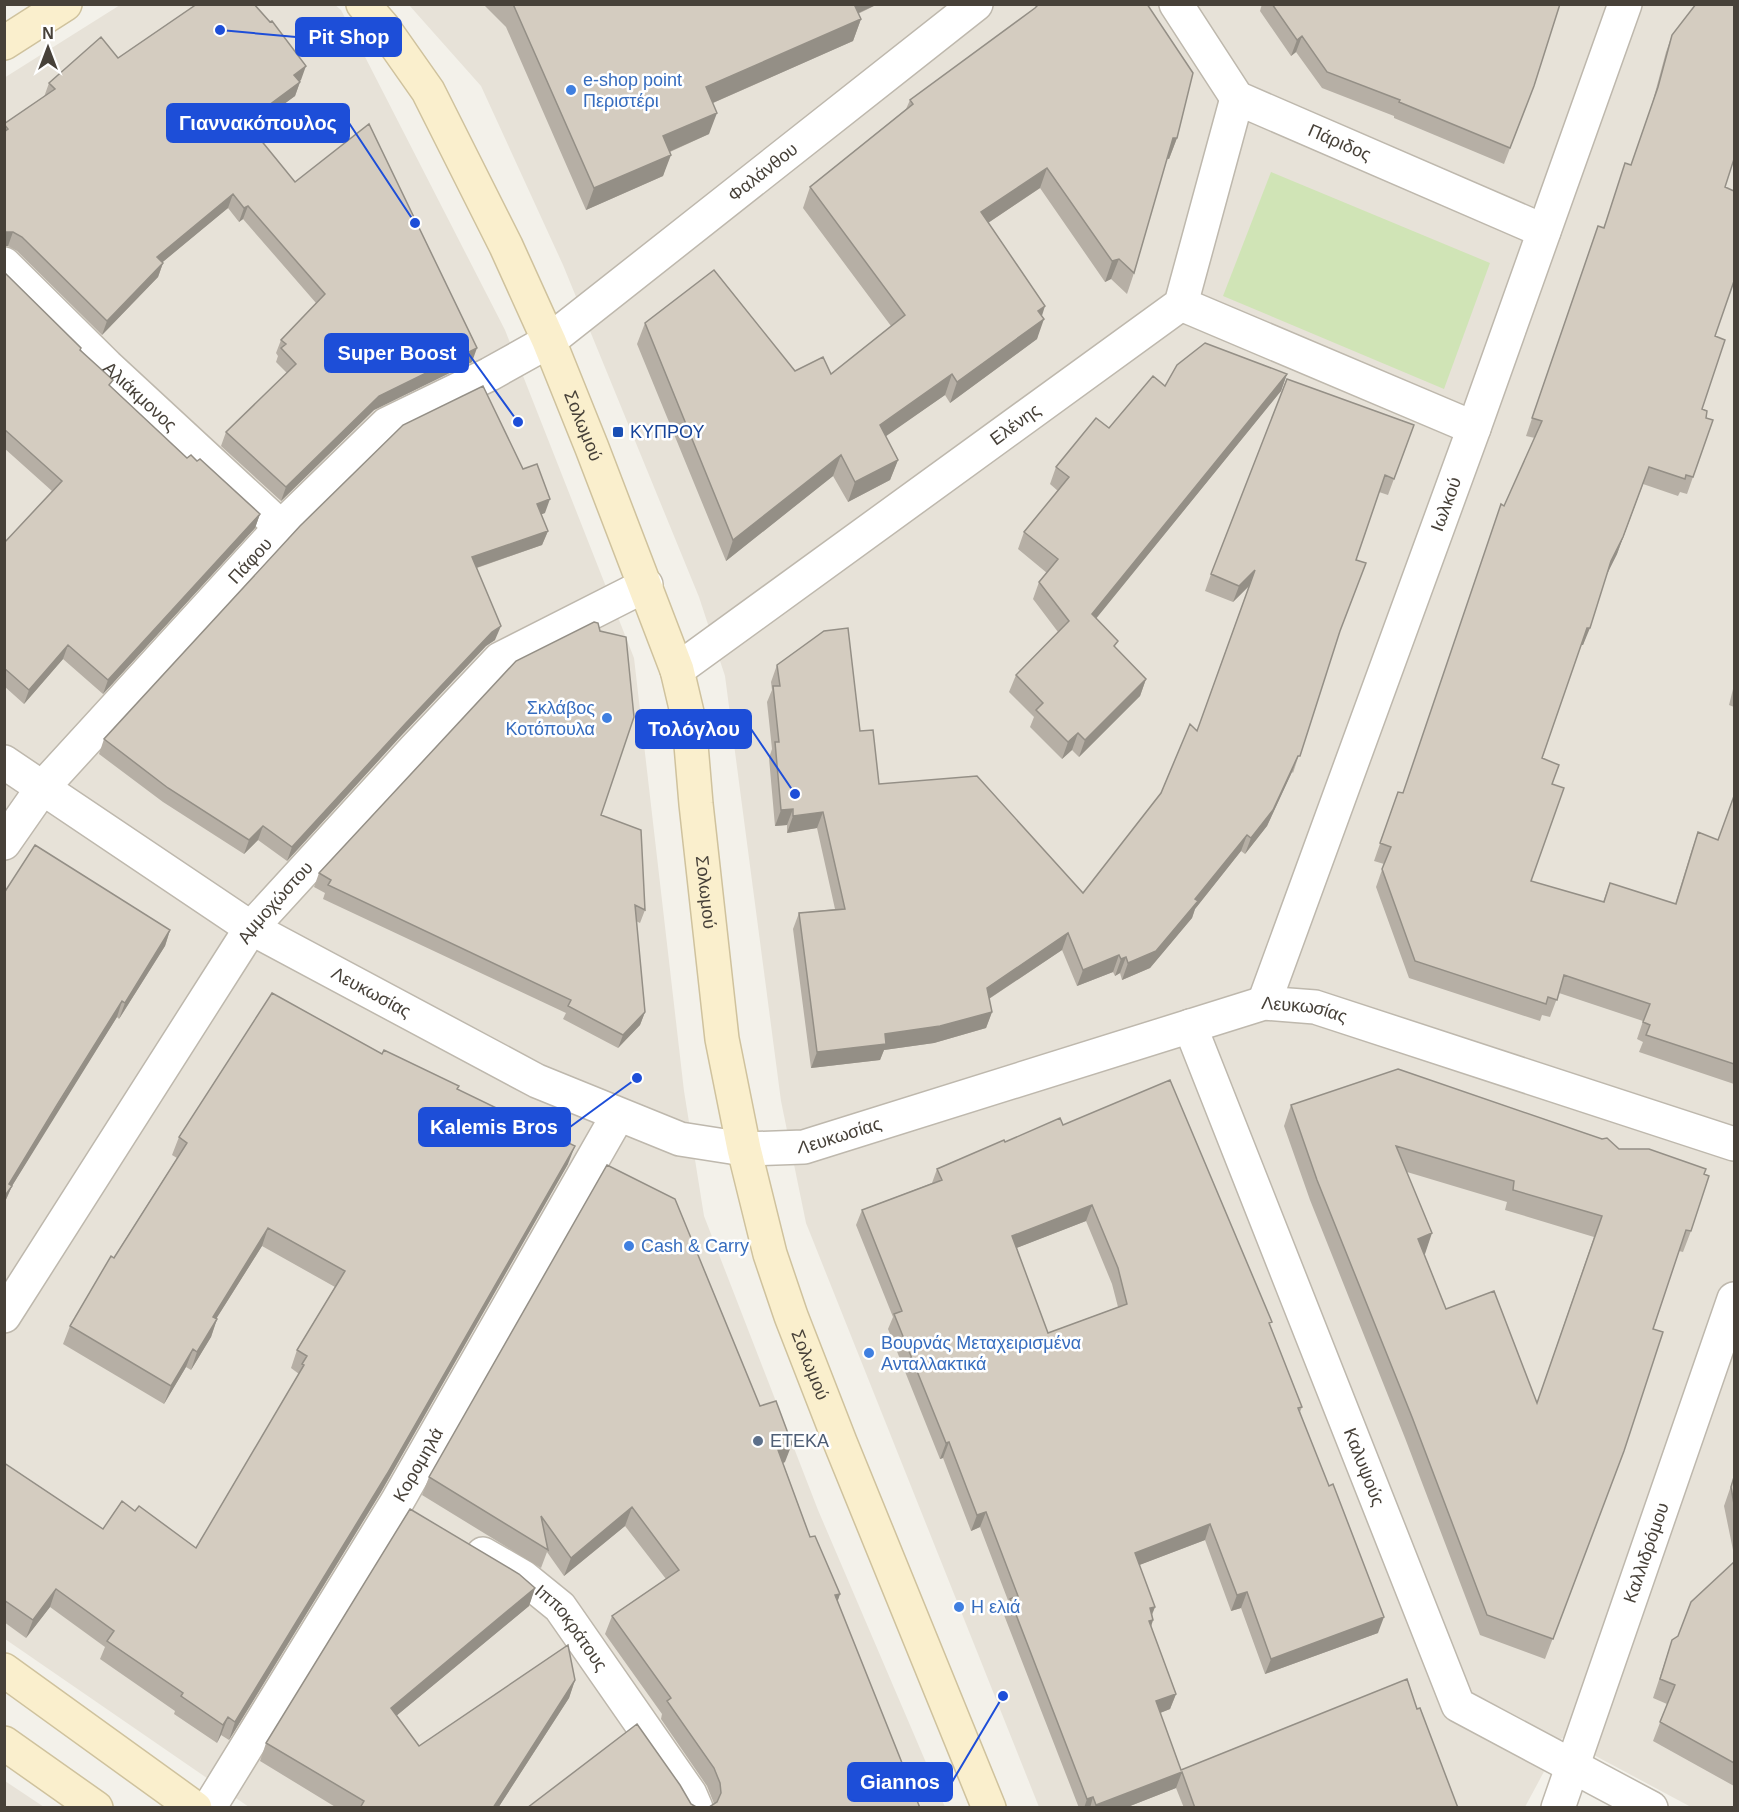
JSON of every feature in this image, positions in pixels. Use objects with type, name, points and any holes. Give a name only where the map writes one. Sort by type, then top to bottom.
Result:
[{"type":"street","points":[[4,43],[65,4]]},
{"type":"street","name":"Σολωμού","points":[[363,4],[383,27],[428,91],[506,246],[549,341],[646,585],[677,670],[689,721],[722,1039],[744,1149],[770,1254],[791,1316],[989,1808]]},
{"type":"street","name":"Φαλάνθου","points":[[549,341],[976,4]]},
{"type":"street","points":[[1176,4],[1238,98],[1181,304],[1474,428]]},
{"type":"street","name":"Ιωλκού","points":[[1264,1003],[1474,428],[1624,4]]},
{"type":"street","name":"Πάριδος","points":[[1238,98],[1544,231]]},
{"type":"street","name":"Αλιάκμονος","points":[[4,264],[107,366],[281,527]]},
{"type":"street","name":"Ελένης","points":[[677,670],[1181,304]]},
{"type":"street","name":"Πάφου","points":[[4,843],[43,788],[281,527],[387,424],[490,374],[549,341]]},
{"type":"street","name":"Αμμοχώστου","points":[[4,1316],[251,928],[500,659],[646,585]]},
{"type":"street","name":"Λευκωσίας","points":[[4,762],[251,928],[537,1081],[680,1139],[744,1149],[804,1147],[1264,1003],[1314,1007],[1734,1144]]},
{"type":"street","name":"Καλυψούς","points":[[1190,1026],[1458,1705],[1573,1764],[1651,1808]]},
{"type":"street","name":"Κορομηλά","points":[[209,1808],[397,1502],[618,1115]]},
{"type":"street","name":"Καλλιδρόμου","points":[[1558,1808],[1734,1299]]},
{"type":"street","points":[[397,1502],[426,1519]]},
{"type":"street","name":"Ιπποκράτους","points":[[455,1537],[523,1577],[560,1607],[690,1794],[696,1808]]},
{"type":"street","points":[[4,1670],[195,1808]]},
{"type":"street","points":[[4,1743],[96,1808]]},
{"type":"shaded area","points":[[334,4],[341,10],[505,330],[634,658],[684,1091],[704,1216],[818,1510],[945,1807],[249,1807],[5,1639],[4,78],[120,5]]},
{"type":"shaded area","points":[[409,5],[1734,5],[1734,1807],[1691,1807],[1562,1738],[1525,1807],[1039,1807],[806,1223],[781,1101],[725,676],[699,597],[563,265],[481,86]]},
{"type":"shaded area","points":[[5,1781],[44,1807],[5,1807]]},
{"type":"green space","points":[[1271,172],[1490,263],[1444,389],[1223,296]]},
{"type":"building","points":[[197,4],[254,4],[270,22],[272,21],[306,66],[294,75],[300,82],[246,122],[295,182],[369,124],[477,348],[379,396],[286,487],[226,432],[296,364],[281,348],[286,344],[281,340],[325,294],[248,206],[244,208],[233,194],[157,257],[163,263],[107,321],[22,237],[13,232],[4,232],[4,132],[8,129],[4,124],[55,89],[49,83],[101,37],[118,58]]},
{"type":"building","points":[[513,4],[854,4],[861,19],[706,87],[717,113],[663,136],[671,155],[594,188]]},
{"type":"building","points":[[1039,4],[1147,4],[1193,73],[1177,138],[1173,138],[1134,273],[1119,259],[1112,261],[1047,168],[981,212],[1045,306],[1038,311],[1044,319],[957,382],[952,374],[880,425],[898,460],[855,482],[841,455],[733,540],[645,323],[714,270],[795,371],[823,357],[831,374],[905,315],[810,187],[913,104],[910,100]]},
{"type":"building","points":[[1272,4],[1560,4],[1534,86],[1510,148],[1399,102],[1400,100],[1327,72],[1302,36],[1297,40]]},
{"type":"building","points":[[1696,4],[1734,4],[1734,159],[1725,187],[1734,191],[1734,281],[1715,336],[1725,340],[1702,409],[1707,411],[1706,418],[1713,420],[1693,477],[1686,475],[1685,479],[1649,467],[1623,537],[1611,561],[1590,628],[1587,628],[1542,758],[1559,765],[1552,784],[1564,788],[1531,881],[1604,902],[1610,883],[1676,904],[1698,832],[1718,840],[1734,796],[1734,1064],[1646,1035],[1650,1025],[1643,1022],[1650,1004],[1564,975],[1557,1000],[1548,997],[1546,1004],[1415,961],[1382,869],[1391,847],[1380,843],[1398,792],[1403,793],[1501,504],[1504,506],[1542,421],[1532,418],[1598,226],[1604,228],[1625,163],[1631,165],[1658,87],[1672,35]]},
{"type":"building","points":[[4,272],[81,348],[80,350],[113,380],[109,385],[187,458],[191,455],[197,461],[200,459],[260,514],[108,680],[68,645],[29,690],[4,668],[4,543],[62,481],[4,429]]},
{"type":"building","points":[[1205,343],[1287,374],[1092,614],[1118,641],[1114,646],[1146,679],[1085,740],[1078,733],[1068,742],[1036,710],[1043,703],[1016,675],[1069,621],[1039,582],[1058,559],[1024,532],[1069,477],[1056,467],[1096,418],[1109,428],[1153,376],[1165,386],[1177,365]]},
{"type":"building","points":[[1287,379],[1414,425],[1394,479],[1385,475],[1356,560],[1366,563],[1340,631],[1300,756],[1273,810],[1251,838],[1247,835],[1195,899],[1198,901],[1156,951],[1128,963],[1126,957],[1121,959],[1119,955],[1083,970],[1068,933],[987,988],[992,1012],[940,1026],[885,1034],[886,1044],[817,1052],[799,913],[845,909],[823,812],[793,816],[793,809],[781,810],[775,742],[779,742],[773,686],[780,686],[777,665],[824,631],[848,628],[860,731],[873,730],[879,784],[977,776],[1083,893],[1161,793],[1190,724],[1197,731],[1255,570],[1239,586],[1211,574]]},
{"type":"building","points":[[483,386],[523,469],[537,464],[550,499],[537,504],[548,531],[472,557],[501,626],[492,632],[292,847],[263,826],[249,840],[168,788],[104,739],[300,526],[403,425]]},
{"type":"building","points":[[594,622],[598,623],[600,631],[626,637],[634,717],[601,815],[641,830],[645,910],[635,905],[645,1012],[623,1035],[568,1006],[571,1000],[328,885],[331,880],[319,873],[516,661]]},
{"type":"building","points":[[35,845],[170,930],[125,1003],[122,1001],[57,1105],[9,1184],[12,1186],[4,1197],[4,893]]},
{"type":"building","points":[[272,993],[382,1054],[384,1050],[459,1086],[457,1089],[575,1146],[387,1474],[235,1722],[228,1717],[223,1725],[181,1696],[183,1693],[107,1641],[114,1631],[56,1589],[33,1620],[4,1600],[4,1463],[103,1529],[122,1501],[135,1511],[139,1506],[196,1548],[304,1365],[302,1364],[307,1356],[297,1350],[345,1271],[268,1228],[213,1317],[217,1319],[197,1352],[193,1349],[171,1386],[70,1326],[111,1256],[114,1258],[187,1143],[179,1137]]},
{"type":"building","points":[[1398,1069],[1602,1139],[1607,1138],[1619,1149],[1649,1149],[1706,1169],[1704,1174],[1709,1176],[1691,1231],[1686,1230],[1653,1329],[1663,1332],[1624,1451],[1553,1639],[1487,1615],[1412,1417],[1317,1180],[1291,1105]],"holes":[[[1396,1146],[1514,1181],[1513,1190],[1602,1216],[1537,1403],[1494,1291],[1446,1309],[1418,1239],[1432,1233]]]},
{"type":"building","points":[[1170,1080],[1272,1322],[1269,1323],[1302,1407],[1298,1408],[1329,1486],[1333,1484],[1384,1617],[1271,1659],[1247,1592],[1237,1595],[1210,1524],[1135,1553],[1155,1607],[1150,1608],[1153,1620],[1149,1621],[1176,1694],[1156,1701],[1181,1770],[1407,1679],[1458,1808],[1195,1808],[1182,1772],[1096,1805],[1093,1797],[1087,1799],[1010,1599],[1018,1596],[986,1512],[977,1515],[949,1442],[946,1443],[894,1314],[902,1311],[862,1210],[942,1180],[937,1169],[1004,1140],[1005,1142],[1060,1118],[1063,1125]],"holes":[[[1092,1205],[1118,1268],[1127,1304],[1048,1333],[1012,1236]]]},
{"type":"building","points":[[607,1165],[675,1199],[760,1406],[776,1401],[792,1444],[778,1450],[810,1537],[815,1536],[840,1594],[835,1595],[920,1808],[708,1808],[717,1802],[721,1793],[714,1768],[667,1701],[671,1698],[612,1616],[679,1570],[632,1507],[571,1558],[541,1516],[548,1550],[429,1477]]},
{"type":"building","points":[[1734,1477],[1734,1504],[1731,1487]]},
{"type":"building","points":[[410,1509],[519,1574],[535,1588],[391,1708],[419,1746],[568,1645],[575,1680],[493,1808],[360,1808],[364,1801],[266,1743]]},
{"type":"building","points":[[1734,1562],[1734,1763],[1660,1722],[1675,1685],[1660,1679],[1672,1640],[1678,1636],[1691,1602]]},
{"type":"building","points":[[637,1724],[691,1804],[698,1808],[527,1808]]},
{"type":"place","name":"Pit Shop","points":[[220,30]]},
{"type":"place","name":"e-shop point Περιστέρι","points":[[571,90]]},
{"type":"place","name":"Γιαννακόπουλος","points":[[415,223]]},
{"type":"place","name":"Super Boost","points":[[518,422]]},
{"type":"place","name":"ΚΥΠΡΟΥ","points":[[618,432]]},
{"type":"place","name":"Σκλάβος Κοτόπουλα","points":[[607,718]]},
{"type":"place","name":"Τολόγλου","points":[[795,794]]},
{"type":"place","name":"Kalemis Bros","points":[[637,1078]]},
{"type":"place","name":"Cash & Carry","points":[[629,1246]]},
{"type":"place","name":"Βουρνάς Μεταχειρισμένα Ανταλλακτικά","points":[[869,1353]]},
{"type":"place","name":"ΕΤΕΚΑ","points":[[758,1441]]},
{"type":"place","name":"Η ελιά","points":[[959,1607]]},
{"type":"place","name":"Giannos","points":[[1003,1696]]}]
